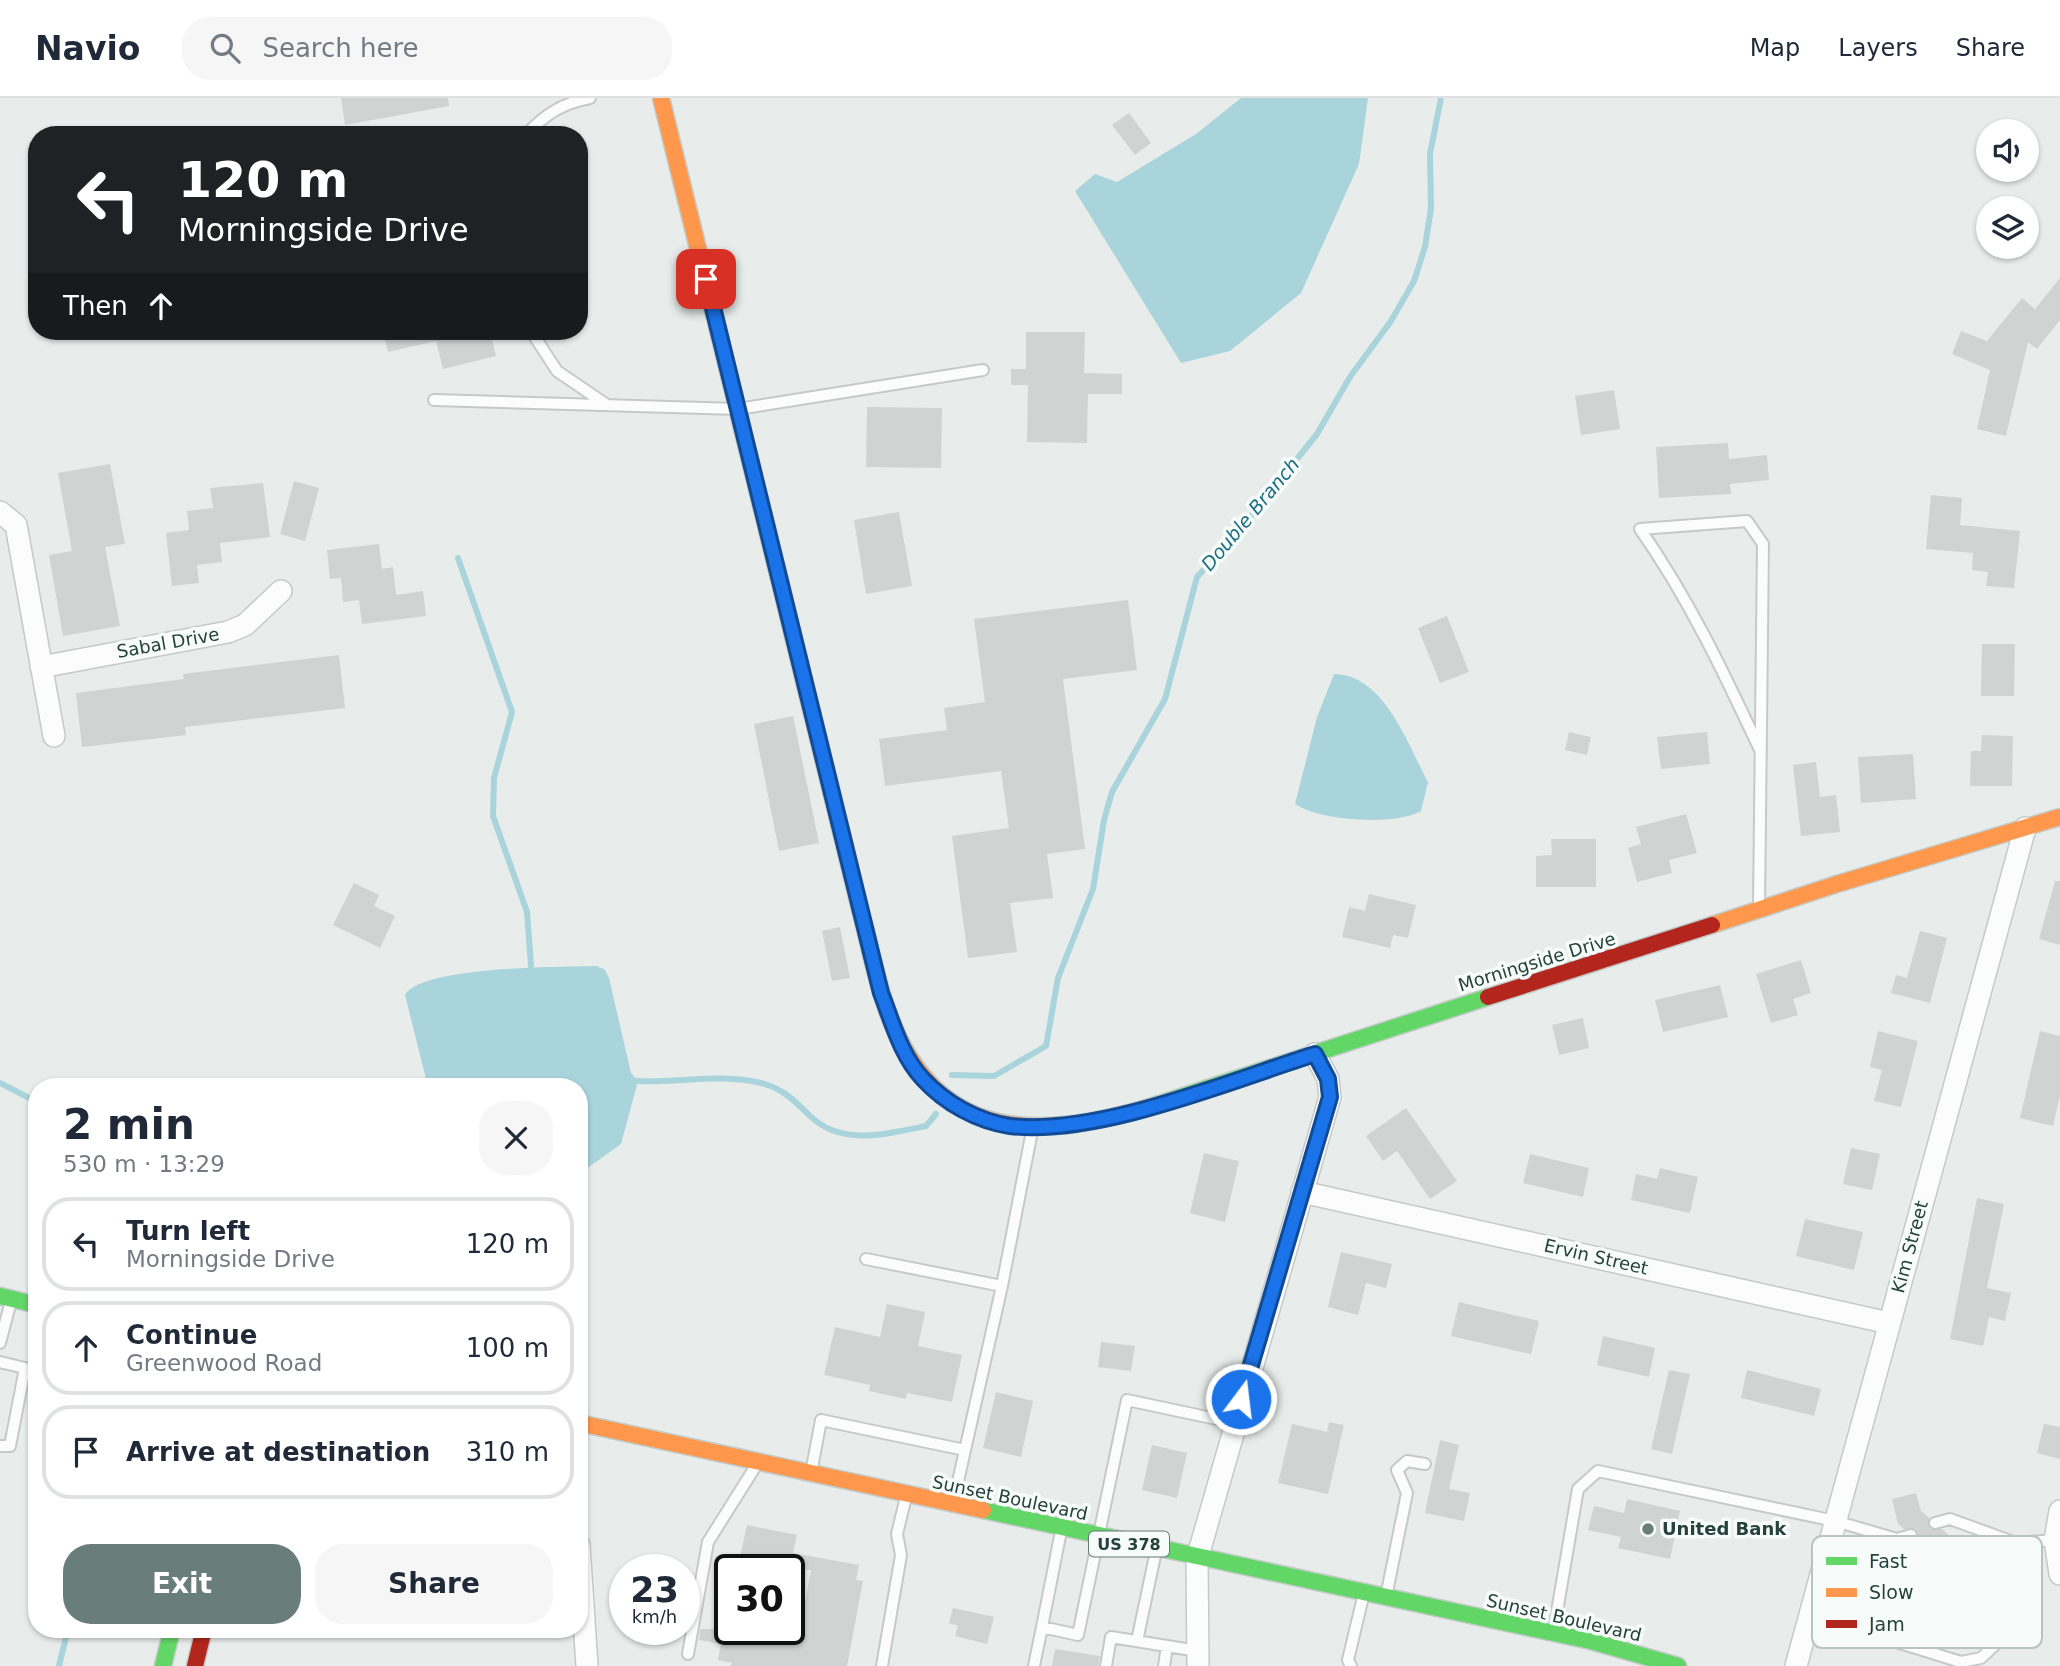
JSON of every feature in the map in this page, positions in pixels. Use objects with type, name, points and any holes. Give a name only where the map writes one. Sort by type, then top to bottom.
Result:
[{"type":"street","name":"Morningside Drive","points":[[661,98],[881,993],[901,1045],[920,1076],[942,1098],[993,1122],[1027,1126],[1072,1124],[1151,1107],[1440,1011],[1564,976],[1759,909],[2060,817]]},
{"type":"street","points":[[0,512],[16,524],[54,736]]},
{"type":"street","name":"Sabal Drive","points":[[41,667],[228,632],[245,625],[281,591]]},
{"type":"street","name":"Kim Street","points":[[1831,1536],[2025,828]]},
{"type":"street","points":[[1198,1659],[1197,1559],[1330,1097],[1328,1079],[1315,1054]]},
{"type":"street","name":"Ervin Street","points":[[1302,1192],[1889,1323]]},
{"type":"street","points":[[6,1297],[28,1303]]},
{"type":"street","name":"Sunset Boulevard","points":[[588,1425],[1197,1559],[1553,1633],[1678,1666]]},
{"type":"street","points":[[2060,1511],[2055,1539],[2060,1574]]},
{"type":"street","name":"Kim Street","points":[[1796,1666],[1812,1607]]},
{"type":"street","points":[[163,1666],[170,1638]]},
{"type":"street","points":[[195,1666],[202,1638]]},
{"type":"street","points":[[585,1638],[587,1666]]},
{"type":"lane","points":[[534,126],[561,105],[590,98]]},
{"type":"lane","points":[[537,340],[557,371],[607,405]]},
{"type":"lane","points":[[434,400],[738,409],[983,370]]},
{"type":"lane","points":[[1759,909],[1763,544],[1748,521],[1640,529],[1674,577],[1704,632],[1760,750]]},
{"type":"lane","points":[[953,1505],[1002,1286],[1027,1126]]},
{"type":"lane","points":[[866,1259],[1002,1286]]},
{"type":"lane","points":[[0,1343],[6,1297]]},
{"type":"lane","points":[[0,1362],[25,1368],[10,1446],[0,1446]]},
{"type":"lane","points":[[1042,1627],[1079,1635],[1127,1400],[1235,1423]]},
{"type":"lane","points":[[811,1474],[821,1420],[965,1450]]},
{"type":"lane","points":[[1385,1598],[1407,1493],[1397,1470],[1407,1461],[1425,1464]]},
{"type":"lane","points":[[688,1654],[708,1542],[758,1462]]},
{"type":"lane","points":[[1553,1633],[1578,1489],[1598,1471],[1835,1521],[1887,1536]]},
{"type":"lane","points":[[882,1666],[901,1555],[897,1534],[906,1494]]},
{"type":"lane","points":[[1935,1523],[1950,1519],[1997,1536]]},
{"type":"lane","points":[[1034,1666],[1062,1529]]},
{"type":"lane","points":[[2042,1540],[2055,1539]]},
{"type":"lane","points":[[1137,1641],[1156,1549]]},
{"type":"lane","points":[[1351,1666],[1348,1660],[1364,1594]]},
{"type":"lane","points":[[1106,1666],[1111,1637],[1167,1646],[1198,1659]]},
{"type":"lane","points":[[1164,1666],[1167,1646]]},
{"type":"lane","points":[[1913,1648],[1961,1664],[1981,1658],[1992,1648]]},
{"type":"water","points":[[1241,98],[1368,98],[1359,164],[1301,293],[1230,351],[1181,363],[1075,191],[1095,174],[1117,182],[1196,134]]},
{"type":"water","points":[[1334,674],[1352,677],[1367,686],[1393,714],[1428,782],[1421,811],[1394,819],[1358,820],[1322,814],[1295,804],[1317,717]]},
{"type":"water","points":[[597,966],[605,970],[609,978],[631,1073],[638,1081],[621,1144],[588,1168],[588,1078],[426,1078],[405,995],[416,985],[437,978],[526,968]]},
{"type":"building","points":[[341,98],[448,98],[449,106],[345,125]]},
{"type":"building","points":[[1129,113],[1151,143],[1135,155],[1112,125]]},
{"type":"building","points":[[2060,278],[2060,320],[2037,349],[2028,342],[2006,436],[1977,429],[1990,370],[1952,354],[1961,331],[1987,341],[2022,298],[2035,309]]},
{"type":"building","points":[[1026,332],[1085,332],[1084,373],[1122,374],[1122,394],[1088,394],[1087,443],[1027,442],[1028,385],[1011,385],[1011,369],[1026,369]]},
{"type":"building","points":[[385,340],[492,340],[496,356],[443,369],[436,341],[388,352]]},
{"type":"building","points":[[1614,390],[1620,429],[1581,435],[1575,396]]},
{"type":"building","points":[[867,407],[942,408],[941,468],[866,467]]},
{"type":"building","points":[[1728,443],[1729,459],[1767,455],[1769,480],[1730,484],[1731,494],[1659,498],[1656,447]]},
{"type":"building","points":[[110,464],[125,544],[105,547],[120,626],[63,636],[49,555],[72,551],[58,473]]},
{"type":"building","points":[[294,481],[319,488],[305,541],[280,534]]},
{"type":"building","points":[[263,483],[270,537],[220,543],[222,562],[197,565],[199,583],[172,586],[166,533],[189,530],[187,511],[213,508],[210,488]]},
{"type":"building","points":[[1931,495],[1962,498],[1960,525],[2020,531],[2014,588],[1986,586],[1988,572],[1972,570],[1973,553],[1926,549]]},
{"type":"building","points":[[899,512],[912,586],[866,594],[854,520]]},
{"type":"building","points":[[379,544],[382,569],[393,567],[396,595],[423,591],[426,616],[362,624],[359,600],[343,602],[341,578],[330,579],[327,550]]},
{"type":"building","points":[[1128,600],[1137,670],[1063,679],[1085,849],[1047,854],[1053,898],[1010,903],[1017,952],[968,958],[952,836],[1009,828],[1001,771],[885,786],[879,739],[947,730],[944,708],[985,702],[974,619]]},
{"type":"building","points":[[1447,616],[1469,672],[1440,683],[1418,628]]},
{"type":"building","points":[[1982,644],[2015,644],[2014,696],[1981,696]]},
{"type":"building","points":[[339,655],[345,708],[185,727],[186,735],[82,747],[76,693],[184,679],[183,674]]},
{"type":"building","points":[[793,716],[819,843],[779,851],[754,724]]},
{"type":"building","points":[[1569,732],[1591,737],[1587,755],[1565,750]]},
{"type":"building","points":[[1707,732],[1710,764],[1661,769],[1657,737]]},
{"type":"building","points":[[1982,735],[2013,736],[2012,786],[1970,786],[1971,751],[1981,751]]},
{"type":"building","points":[[1913,754],[1916,799],[1861,803],[1858,757]]},
{"type":"building","points":[[1816,762],[1820,797],[1836,795],[1840,832],[1801,836],[1793,765]]},
{"type":"building","points":[[1686,814],[1697,853],[1669,860],[1672,873],[1637,882],[1628,848],[1641,844],[1636,827]]},
{"type":"building","points":[[1551,839],[1596,839],[1596,887],[1536,887],[1536,856],[1552,855]]},
{"type":"building","points":[[2055,881],[2060,881],[2060,945],[2039,939]]},
{"type":"building","points":[[354,883],[379,895],[374,906],[395,916],[380,948],[333,925]]},
{"type":"building","points":[[1369,894],[1416,905],[1408,938],[1393,935],[1390,948],[1342,937],[1349,907],[1365,911]]},
{"type":"building","points":[[840,927],[850,978],[832,981],[822,931]]},
{"type":"building","points":[[1920,931],[1947,938],[1930,1003],[1891,993],[1896,975],[1907,978]]},
{"type":"building","points":[[1801,960],[1811,993],[1793,999],[1798,1015],[1771,1023],[1756,974]]},
{"type":"building","points":[[1720,985],[1728,1017],[1663,1032],[1655,1000]]},
{"type":"building","points":[[1583,1018],[1589,1048],[1559,1055],[1552,1025]]},
{"type":"building","points":[[1878,1031],[1918,1041],[1901,1107],[1874,1101],[1882,1070],[1870,1067]]},
{"type":"building","points":[[2040,1031],[2060,1036],[2060,1096],[2053,1126],[2020,1118]]},
{"type":"building","points":[[1406,1108],[1457,1181],[1430,1199],[1397,1151],[1383,1161],[1366,1136]]},
{"type":"building","points":[[1851,1148],[1880,1154],[1872,1190],[1843,1184]]},
{"type":"building","points":[[1204,1153],[1239,1161],[1225,1222],[1190,1213]]},
{"type":"building","points":[[1530,1154],[1589,1168],[1583,1197],[1523,1183]]},
{"type":"building","points":[[1660,1168],[1698,1177],[1690,1213],[1631,1200],[1636,1174],[1657,1179]]},
{"type":"building","points":[[1977,1198],[2004,1204],[1987,1288],[2011,1293],[2005,1321],[1989,1317],[1983,1346],[1950,1339]]},
{"type":"building","points":[[1805,1219],[1863,1232],[1854,1270],[1796,1256]]},
{"type":"building","points":[[1341,1252],[1392,1264],[1386,1288],[1366,1283],[1358,1315],[1328,1307]]},
{"type":"building","points":[[1459,1302],[1539,1321],[1531,1354],[1451,1336]]},
{"type":"building","points":[[887,1304],[925,1312],[918,1346],[962,1355],[952,1402],[907,1393],[906,1399],[869,1391],[870,1385],[824,1375],[835,1327],[880,1337]]},
{"type":"building","points":[[1603,1336],[1655,1348],[1649,1377],[1597,1365]]},
{"type":"building","points":[[1101,1342],[1135,1346],[1131,1371],[1098,1367]]},
{"type":"building","points":[[1669,1370],[1690,1374],[1672,1454],[1651,1449]]},
{"type":"building","points":[[1747,1370],[1821,1389],[1814,1416],[1741,1398]]},
{"type":"building","points":[[996,1392],[1033,1401],[1021,1457],[983,1448]]},
{"type":"building","points":[[1329,1422],[1344,1425],[1328,1494],[1278,1483],[1292,1424],[1327,1432]]},
{"type":"building","points":[[2044,1424],[2060,1427],[2060,1459],[2037,1453]]},
{"type":"building","points":[[1440,1440],[1459,1445],[1449,1489],[1470,1493],[1464,1521],[1425,1513]]},
{"type":"building","points":[[1152,1445],[1187,1453],[1177,1498],[1142,1490]]},
{"type":"building","points":[[1916,1493],[1921,1511],[1929,1518],[1930,1529],[1942,1529],[1950,1536],[1917,1536],[1916,1529],[1904,1529],[1898,1524],[1892,1499]]},
{"type":"building","points":[[1627,1499],[1680,1511],[1670,1559],[1618,1548],[1621,1537],[1588,1530],[1594,1506],[1624,1513]]},
{"type":"building","points":[[747,1525],[797,1535],[793,1553],[798,1554],[741,1554]]},
{"type":"building","points":[[805,1555],[859,1565],[856,1580],[863,1581],[847,1666],[731,1666],[732,1663],[718,1660],[721,1645],[805,1645],[805,1602],[811,1570],[805,1570]]},
{"type":"building","points":[[953,1608],[994,1617],[987,1644],[955,1636],[958,1626],[949,1623]]},
{"type":"building","points":[[700,1629],[714,1629],[714,1643],[700,1640]]},
{"type":"building","points":[[1055,1649],[1100,1656],[1098,1666],[1052,1666]]},
{"type":"waterway","name":"Double Branch","points":[[952,1075],[994,1076],[1046,1046],[1058,978],[1093,889],[1104,820],[1112,792],[1165,699],[1197,577],[1240,530],[1317,434],[1350,377],[1391,321],[1414,281],[1425,247],[1431,208],[1430,154],[1441,98]]},
{"type":"waterway","points":[[458,558],[512,712],[494,778],[493,816],[527,912],[531,966]]},
{"type":"waterway","name":"Double Branch","points":[[638,1081],[715,1078],[761,1083],[787,1095],[822,1125],[850,1135],[865,1136],[926,1126],[936,1114]]},
{"type":"waterway","points":[[0,1083],[28,1097]]},
{"type":"waterway","name":"Double Branch","points":[[59,1666],[66,1638]]},
{"type":"traffic: fast","points":[[1153,1106],[1488,997]]},
{"type":"traffic: fast","points":[[0,1296],[28,1303]]},
{"type":"traffic: fast","points":[[983,1510],[1591,1641],[1678,1666]]},
{"type":"traffic: fast","points":[[163,1666],[170,1638]]},
{"type":"traffic: slow","points":[[661,98],[761,505]]},
{"type":"traffic: slow","points":[[1712,925],[1837,884],[2060,817]]},
{"type":"traffic: slow","points":[[861,913],[881,991],[899,1040],[923,1076],[952,1102],[984,1118],[1021,1126],[1062,1125],[1106,1119],[1153,1106]]},
{"type":"traffic: slow","points":[[588,1425],[983,1510]]},
{"type":"traffic: jam","points":[[761,505],[861,913]]},
{"type":"traffic: jam","points":[[1488,997],[1712,925]]},
{"type":"traffic: jam","points":[[195,1666],[202,1638]]},
{"type":"place","name":"United Bank","points":[[1648,1529]]},
{"type":"route","points":[[706,279],[881,993],[901,1045],[920,1076],[942,1098],[969,1113],[1011,1126],[1042,1127],[1072,1124],[1151,1107],[1315,1054],[1328,1079],[1330,1097],[1241,1399]]}]
